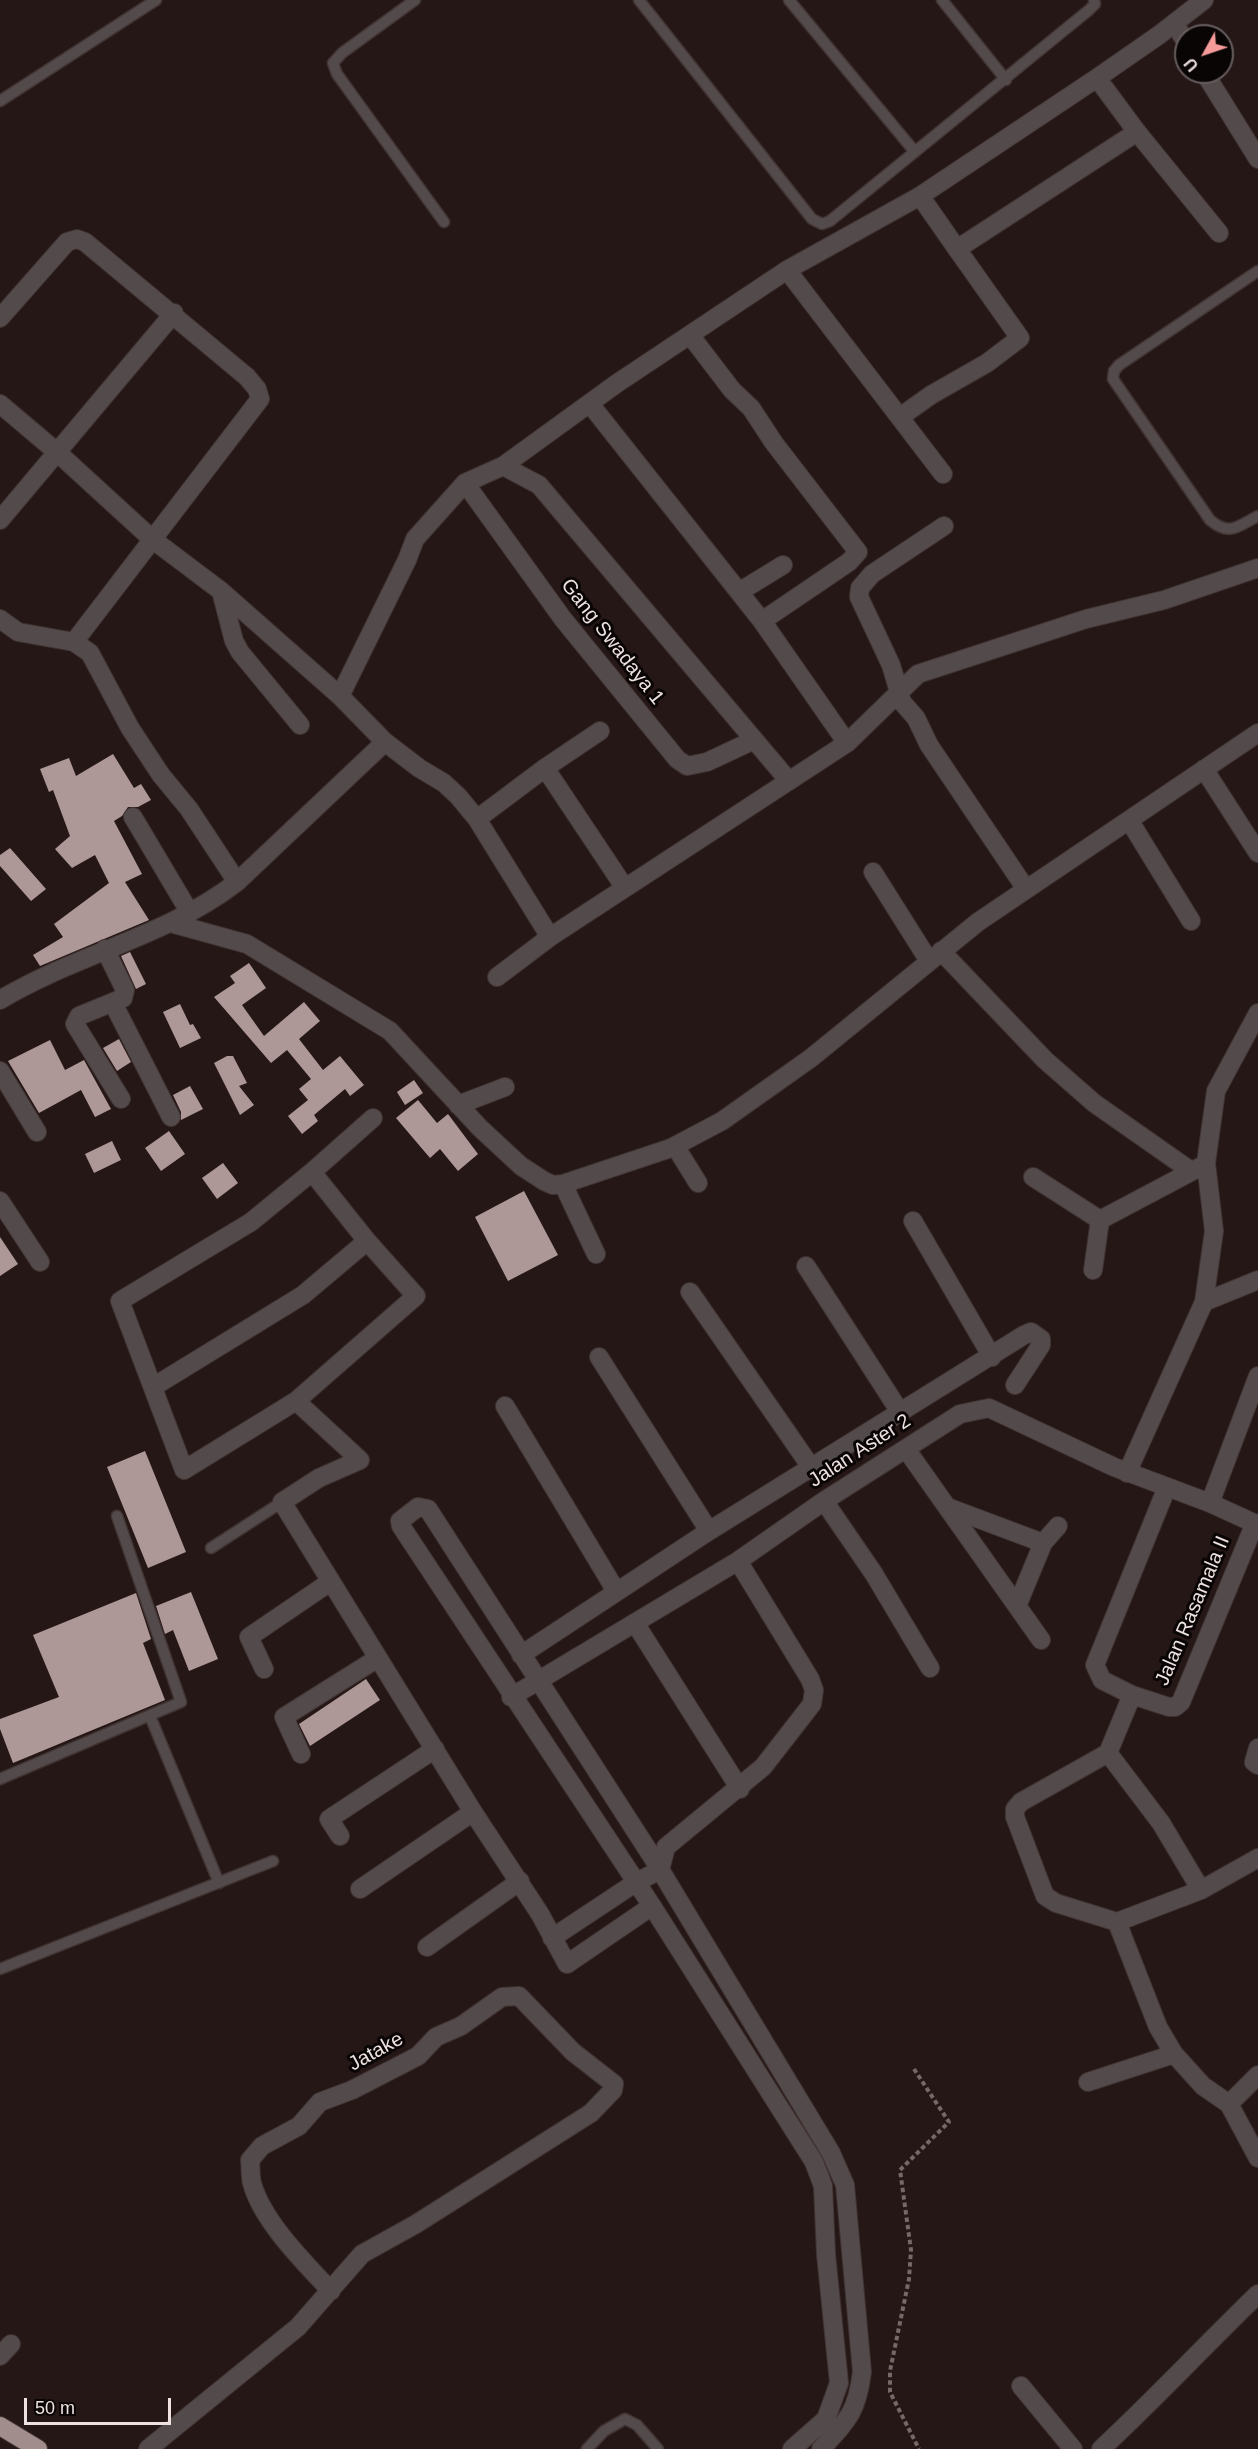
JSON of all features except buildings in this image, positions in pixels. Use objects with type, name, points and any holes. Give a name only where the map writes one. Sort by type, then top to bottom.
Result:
[{"type":"highway","points":[[0,2426],[38,2449]]},
{"type":"street","points":[[340,696],[408,560],[415,538],[465,483],[503,466],[615,384],[787,270],[920,196],[1097,78],[1204,0]]},
{"type":"street","points":[[1097,78],[1137,132],[1219,233]]},
{"type":"street","points":[[1211,84],[1258,159]]},
{"type":"street","points":[[957,249],[1137,132]]},
{"type":"street","points":[[900,417],[931,395],[987,363],[1020,338],[920,196]]},
{"type":"street","points":[[0,318],[67,242],[77,239],[85,242],[174,314],[247,377],[260,399],[74,642]]},
{"type":"street","points":[[787,270],[943,474]]},
{"type":"street","points":[[0,520],[174,314]]},
{"type":"street","points":[[690,335],[732,390],[752,408],[774,443],[858,552],[849,562],[762,621]]},
{"type":"street","points":[[0,404],[58,453],[152,539],[221,591],[340,696],[385,742],[419,768],[444,783],[477,819],[550,938]]},
{"type":"street","points":[[590,404],[762,621],[847,743]]},
{"type":"street","points":[[503,466],[539,485],[789,781]]},
{"type":"street","name":"Gang Swadaya 1","points":[[465,483],[563,619],[677,759],[687,766],[707,762],[754,740]]},
{"type":"street","points":[[944,526],[872,574],[860,588],[859,597],[891,665],[900,698],[916,718],[930,745],[1026,889]]},
{"type":"street","points":[[739,592],[783,565]]},
{"type":"street","points":[[497,977],[550,938],[847,743],[900,698],[918,674],[1086,619],[1164,600],[1250,568],[1258,568]]},
{"type":"street","points":[[221,591],[234,641],[240,652],[300,725]]},
{"type":"street","points":[[0,619],[18,632],[30,636],[74,642],[90,653],[130,728],[161,775],[189,809],[237,882]]},
{"type":"street","points":[[477,819],[545,768],[600,731]]},
{"type":"street","points":[[171,923],[248,944],[390,1031],[458,1105],[521,1166],[553,1185],[563,1184],[675,1146],[715,1125],[785,1078],[978,922],[1258,733]]},
{"type":"street","points":[[0,1000],[28,983],[171,923],[214,900],[237,882],[385,742]]},
{"type":"street","points":[[545,768],[625,888]]},
{"type":"street","points":[[1204,769],[1258,853]]},
{"type":"street","points":[[133,817],[190,913]]},
{"type":"street","points":[[1128,820],[1191,921]]},
{"type":"street","points":[[873,872],[906,925],[935,956],[1045,1060],[1094,1103],[1198,1167]]},
{"type":"street","points":[[105,949],[125,990],[123,998],[75,1020],[120,1099]]},
{"type":"street","points":[[113,1003],[171,1117]]},
{"type":"street","points":[[1127,1473],[1204,1302],[1214,1231],[1198,1167],[1216,1091],[1258,1013]]},
{"type":"street","points":[[0,1071],[37,1132]]},
{"type":"street","points":[[458,1105],[505,1088]]},
{"type":"street","points":[[312,1172],[367,1241],[416,1296],[296,1401],[184,1470],[120,1301],[251,1222],[373,1118]]},
{"type":"street","points":[[675,1146],[698,1183]]},
{"type":"street","points":[[1100,1220],[1198,1167]]},
{"type":"street","points":[[1033,1177],[1100,1220]]},
{"type":"street","points":[[563,1184],[596,1254]]},
{"type":"street","points":[[0,1201],[40,1263]]},
{"type":"street","points":[[1094,1270],[1100,1220]]},
{"type":"street","points":[[913,1221],[992,1357]]},
{"type":"street","points":[[153,1387],[303,1295],[367,1241]]},
{"type":"street","points":[[806,1266],[900,1412]]},
{"type":"street","points":[[1204,1302],[1258,1280]]},
{"type":"street","points":[[690,1292],[811,1467]]},
{"type":"street","points":[[521,1655],[709,1531],[1031,1332],[1041,1339],[1041,1345],[1014,1385]]},
{"type":"street","points":[[598,1357],[709,1531]]},
{"type":"street","points":[[1210,1503],[1258,1376]]},
{"type":"street","points":[[296,1401],[360,1460],[319,1478],[282,1502],[472,1812],[520,1881],[567,1964],[652,1906]]},
{"type":"street","points":[[505,1406],[616,1591]]},
{"type":"street","name":"Jalan Aster 2","points":[[511,1697],[738,1561],[824,1501],[960,1414],[989,1408],[1127,1473],[1210,1503],[1256,1524]]},
{"type":"street","points":[[906,1449],[1041,1640]]},
{"type":"street","name":"Jalan Rasamala II","points":[[1167,1487],[1095,1665],[1102,1680],[1132,1695],[1169,1707],[1175,1707],[1180,1702],[1256,1524]]},
{"type":"street","points":[[824,1501],[874,1574],[930,1668]]},
{"type":"street","points":[[792,2449],[826,2420],[839,2383],[826,2254],[823,2186],[814,2162],[652,1906],[511,1697],[400,1521],[418,1507],[428,1509],[660,1870],[817,2127],[845,2185],[862,2372],[859,2400],[843,2426],[821,2449]]},
{"type":"street","points":[[947,1507],[1043,1543]]},
{"type":"street","points":[[1017,1606],[1043,1543],[1058,1526]]},
{"type":"street","points":[[552,1938],[635,1883],[660,1870],[666,1847],[740,1789],[763,1767],[812,1704],[814,1690],[738,1561]]},
{"type":"street","points":[[264,1669],[249,1637],[330,1581]]},
{"type":"street","points":[[635,1623],[740,1789]]},
{"type":"street","points":[[301,1754],[284,1717],[378,1658]]},
{"type":"street","points":[[1132,1695],[1108,1753],[1021,1802],[1015,1809],[1015,1816],[1045,1896],[1056,1903],[1117,1922],[1201,1890],[1254,1865]]},
{"type":"street","points":[[1258,1748],[1254,1762],[1258,1765]]},
{"type":"street","points":[[340,1836],[329,1819],[435,1749]]},
{"type":"street","points":[[1108,1753],[1161,1823],[1201,1890]]},
{"type":"street","points":[[360,1889],[472,1812]]},
{"type":"street","points":[[622,1861],[644,1845],[666,1847]]},
{"type":"street","points":[[428,1947],[520,1881]]},
{"type":"street","points":[[1117,1922],[1158,2027],[1174,2054],[1203,2086],[1229,2104],[1258,2158]]},
{"type":"street","name":"Jatake","points":[[512,1995],[519,1996],[573,2052],[614,2084],[613,2090],[591,2113],[416,2224],[376,2244],[362,2254],[331,2291],[291,2247],[270,2219],[252,2184],[250,2160],[262,2146],[299,2126],[320,2102],[352,2090],[418,2056],[436,2037],[461,2026],[502,1996],[512,1995]]},
{"type":"street","points":[[1088,2082],[1174,2054]]},
{"type":"street","points":[[1229,2104],[1258,2075]]},
{"type":"street","points":[[823,2186],[845,2185]]},
{"type":"street","points":[[148,2449],[298,2327],[331,2291]]},
{"type":"street","points":[[1101,2449],[1153,2402],[1205,2345],[1258,2294]]},
{"type":"street","points":[[1021,2386],[1073,2449]]},
{"type":"lane","points":[[0,101],[156,0]]},
{"type":"lane","points":[[415,0],[342,53],[333,63],[337,74],[444,222]]},
{"type":"lane","points":[[640,0],[812,219],[822,224],[830,221],[1006,80],[1089,10],[1095,4],[1094,0]]},
{"type":"lane","points":[[789,0],[915,152]]},
{"type":"lane","points":[[942,0],[1006,80]]},
{"type":"lane","points":[[1258,271],[1119,365],[1114,371],[1113,379],[1210,520],[1221,529],[1233,529],[1258,516]]},
{"type":"lane","points":[[211,1548],[282,1502]]},
{"type":"lane","points":[[0,1779],[181,1702],[117,1516]]},
{"type":"lane","points":[[150,1716],[219,1883]]},
{"type":"lane","points":[[0,1969],[273,1861]]},
{"type":"lane","points":[[587,2449],[604,2431],[625,2419],[637,2425],[658,2449]]},
{"type":"path","points":[[914,2069],[949,2122],[900,2170],[911,2250],[909,2279],[890,2371],[890,2392],[919,2449]]}]
